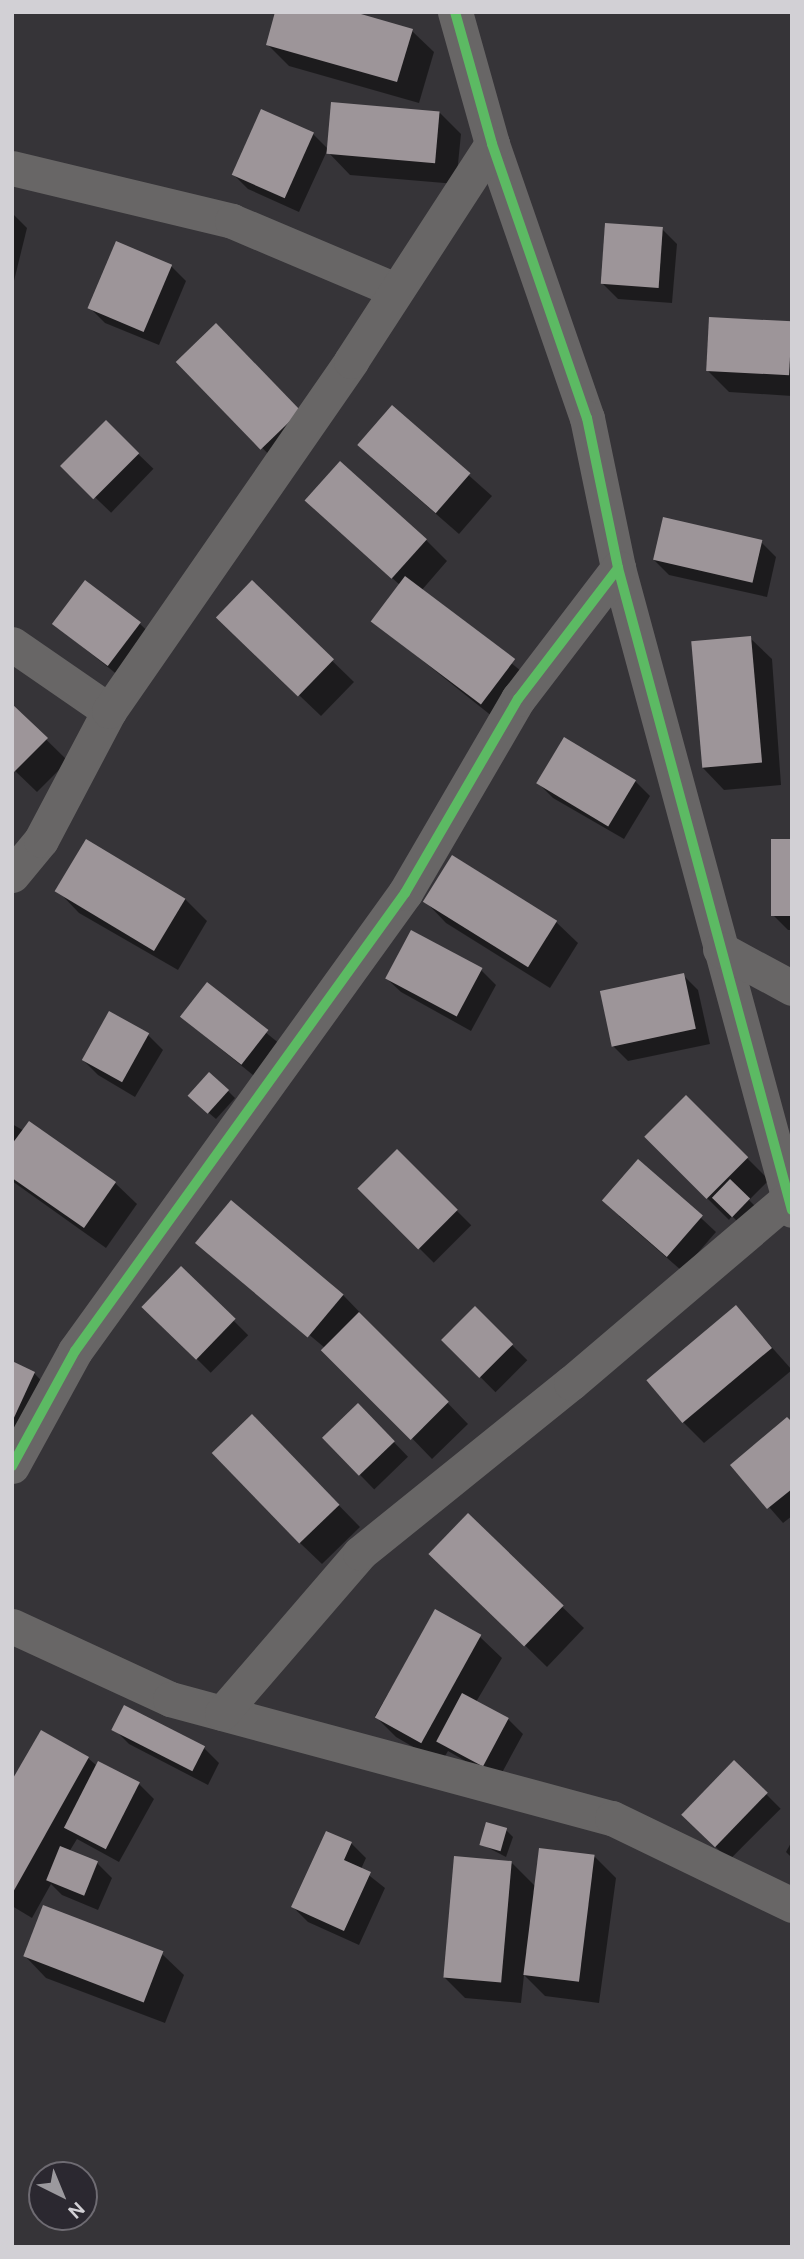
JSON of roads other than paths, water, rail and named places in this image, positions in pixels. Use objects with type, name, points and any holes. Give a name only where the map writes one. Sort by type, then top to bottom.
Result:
[{"type":"street","points":[[222,1713],[360,1553],[791,1201],[720,950],[618,568],[587,418],[492,144],[455,12]]},
{"type":"street","points":[[12,875],[41,840],[109,710],[351,361],[492,144]]},
{"type":"street","points":[[12,168],[232,221],[395,290]]},
{"type":"street","points":[[12,1466],[75,1351],[405,894],[518,699],[618,568]]},
{"type":"street","points":[[12,644],[109,710]]},
{"type":"street","points":[[720,950],[792,988]]},
{"type":"street","points":[[12,1626],[170,1699],[612,1818],[792,1905]]}]
